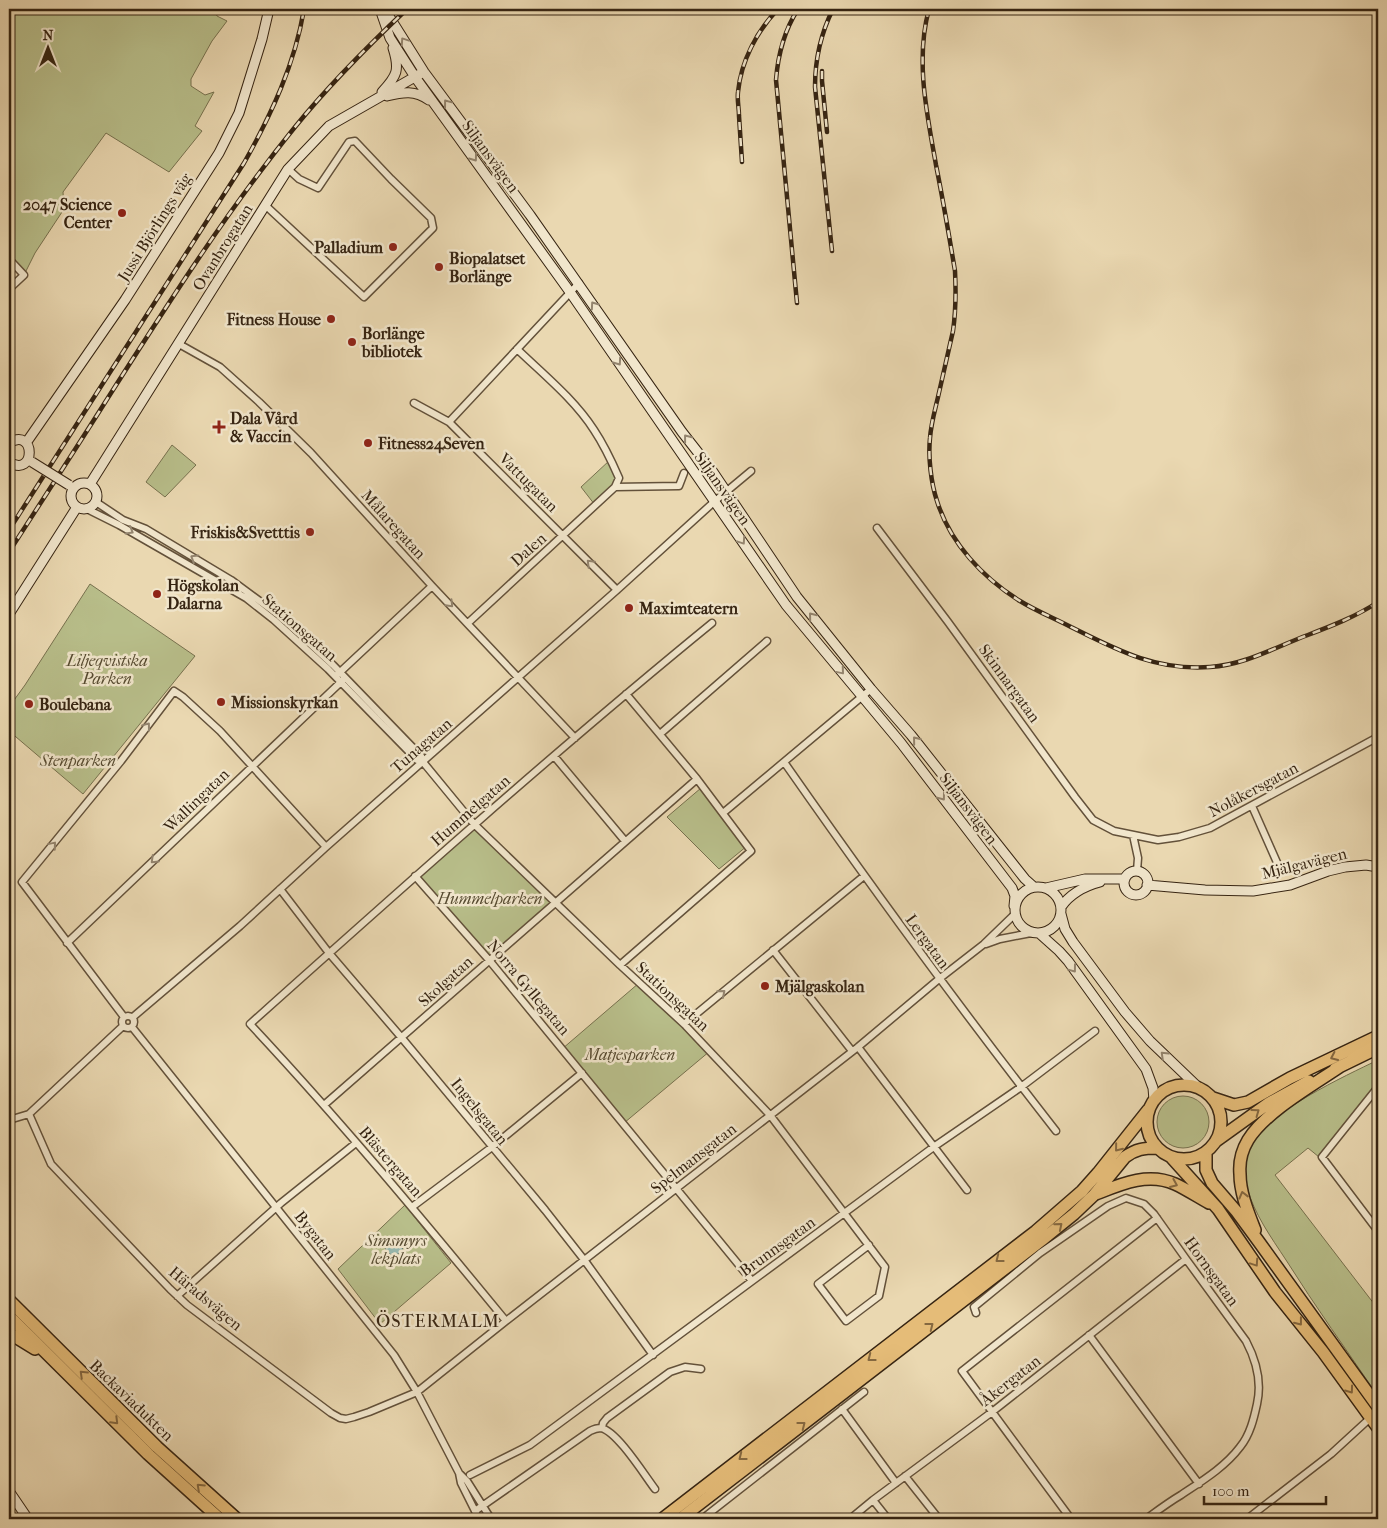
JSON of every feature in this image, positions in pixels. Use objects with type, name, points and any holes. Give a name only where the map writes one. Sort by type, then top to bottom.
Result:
[{"type":"highway","points":[[662,1519],[1065,1206],[1098,1174],[1163,1091],[1174,1086],[1187,1085],[1199,1088],[1212,1098],[1234,1105],[1248,1102],[1290,1078],[1378,1036]]},
{"type":"highway","points":[[1171,1157],[1189,1159],[1206,1152],[1216,1141],[1269,1103],[1294,1088],[1378,1048]]},
{"type":"highway","points":[[1259,1242],[1241,1185],[1240,1163],[1245,1146],[1264,1122],[1280,1108],[1341,1066]]},
{"type":"highway","points":[[1212,1098],[1218,1108],[1221,1119],[1216,1141]]},
{"type":"highway","points":[[1151,1105],[1147,1128],[1150,1139],[1157,1148],[1171,1157],[1218,1208],[1275,1292],[1378,1428]]},
{"type":"highway","points":[[680,1519],[1042,1240],[1094,1195],[1132,1152],[1141,1149],[1157,1148]]},
{"type":"highway","points":[[1206,1152],[1206,1170],[1212,1183],[1237,1212],[1378,1407]]},
{"type":"highway","points":[[1094,1195],[1130,1182],[1153,1178],[1174,1184],[1218,1208]]},
{"type":"highway","name":"Backaviadukten","points":[[9,1300],[157,1447],[236,1519]]},
{"type":"highway","name":"Backaviadukten","points":[[9,1316],[148,1454],[220,1519]]},
{"type":"highway","points":[[9,1333],[55,1362]]},
{"type":"street","name":"Jussi Björlings väg","points":[[26,443],[125,300],[219,153],[241,107],[262,39],[268,9]]},
{"type":"street","points":[[376,99],[393,80],[396,73],[396,58],[380,9]]},
{"type":"street","name":"Siljansvägen","points":[[384,9],[424,72],[579,283],[726,492],[797,597],[911,735],[1025,879],[1034,887]]},
{"type":"street","name":"Siljansvägen","points":[[390,38],[415,77],[570,292],[789,610],[901,743],[1012,888],[1015,896],[1014,910]]},
{"type":"street","name":"Ovanbrogatan","points":[[90,484],[288,169],[330,126],[424,72]]},
{"type":"street","points":[[376,99],[405,92],[414,92],[423,95],[436,104]]},
{"type":"street","points":[[266,205],[364,297],[433,228],[431,218],[355,141],[349,142],[318,188],[299,179],[288,169]]},
{"type":"street","points":[[9,259],[24,275],[9,289]]},
{"type":"street","points":[[449,422],[579,283]]},
{"type":"street","name":"Målaregatan","points":[[179,344],[220,367],[259,402],[313,456],[575,738]]},
{"type":"street","points":[[517,349],[569,399],[594,430],[619,478],[615,488],[679,486],[684,473]]},
{"type":"street","name":"Vattugatan","points":[[414,403],[449,422],[617,590]]},
{"type":"street","points":[[9,443],[14,440],[26,443],[30,451],[30,461]]},
{"type":"street","points":[[10,465],[19,466],[30,461]]},
{"type":"street","points":[[30,461],[72,487]]},
{"type":"street","name":"Tunagatan","points":[[134,1017],[240,926],[326,847],[751,471]]},
{"type":"street","points":[[81,483],[90,484],[96,490],[96,502],[87,508],[77,506],[74,504],[72,487],[81,483]]},
{"type":"street","name":"Dalen","points":[[468,623],[615,488]]},
{"type":"street","name":"Stationsgatan","points":[[96,502],[123,520],[146,529],[250,593],[280,616],[417,760],[423,762],[474,824],[684,1024],[770,1115],[869,1245],[885,1267],[879,1296],[846,1321],[818,1284],[869,1245]]},
{"type":"street","points":[[9,614],[77,506]]},
{"type":"street","name":"Stationsgatan","points":[[87,508],[246,598],[337,674]]},
{"type":"street","name":"Skinnargatan","points":[[877,528],[1093,820],[1114,831],[1133,835]]},
{"type":"street","points":[[337,674],[432,586]]},
{"type":"street","name":"Hummelgatan","points":[[250,1024],[474,824],[712,623]]},
{"type":"street","points":[[660,734],[768,641]]},
{"type":"street","name":"Wallingatan","points":[[67,943],[342,680]]},
{"type":"street","points":[[723,813],[871,688]]},
{"type":"street","points":[[124,1017],[22,882],[121,761],[174,691],[208,719],[326,847]]},
{"type":"street","points":[[620,964],[751,851],[697,779],[626,694]]},
{"type":"street","name":"Nolåkersgatan","points":[[1133,835],[1158,840],[1179,837],[1210,828],[1378,737]]},
{"type":"street","points":[[554,756],[625,841]]},
{"type":"street","name":"Lergatan","points":[[784,762],[939,979],[1056,1131]]},
{"type":"street","name":"Skolgatan","points":[[324,1105],[697,779]]},
{"type":"street","points":[[1252,806],[1279,867]]},
{"type":"street","points":[[1133,835],[1138,858],[1137,871]]},
{"type":"street","name":"Mjälgavägen","points":[[1147,885],[1205,890],[1253,891],[1290,884],[1345,867],[1366,865],[1378,867]]},
{"type":"street","points":[[1137,871],[1144,874],[1147,885],[1144,891],[1134,894],[1130,893],[1125,887],[1125,879],[1129,873],[1137,871]]},
{"type":"street","name":"Norra Gyllegatan","points":[[415,876],[489,960],[678,1188],[752,1281]]},
{"type":"street","points":[[684,1024],[864,876]]},
{"type":"street","points":[[1125,879],[1085,879],[1046,888],[1034,887],[1027,889],[1021,894],[1017,899],[1014,910],[1020,926],[1036,933],[1059,951],[1068,961],[1146,1069],[1153,1088],[1151,1105]]},
{"type":"street","points":[[1036,933],[1048,932],[1054,927],[1066,900],[1074,893],[1105,880]]},
{"type":"street","points":[[1046,888],[1056,896],[1065,929],[1073,942],[1125,1012],[1150,1041],[1199,1088]]},
{"type":"street","name":"Ingelsgatan","points":[[280,889],[329,953],[402,1037],[545,1210],[585,1260],[653,1355]]},
{"type":"street","name":"Spelmansgatan","points":[[417,1392],[855,1049],[984,944],[1014,910]]},
{"type":"street","name":"Spelmansgatan","points":[[984,944],[1000,939],[1036,933]]},
{"type":"street","points":[[773,950],[935,1146],[967,1190]]},
{"type":"street","points":[[123,1026],[127,1028],[132,1027],[135,1023],[134,1017],[128,1015],[124,1017]]},
{"type":"street","points":[[123,1026],[122,1021],[124,1017]]},
{"type":"street","name":"Blästergatan","points":[[250,1024],[324,1105],[412,1207],[506,1321]]},
{"type":"street","points":[[9,1120],[29,1114],[123,1026]]},
{"type":"street","name":"Bygatan","points":[[132,1027],[394,1355],[417,1392],[459,1473],[461,1483],[479,1519]]},
{"type":"street","name":"Brunnsgatan","points":[[470,1475],[530,1445],[935,1146],[1021,1087],[1096,1031]]},
{"type":"street","points":[[412,1207],[492,1147],[582,1074]]},
{"type":"street","points":[[1378,1087],[1322,1157],[1378,1231]]},
{"type":"street","name":"Häradsvägen","points":[[29,1114],[51,1164],[177,1296],[331,1413],[346,1419],[369,1412],[417,1392]]},
{"type":"street","points":[[177,1296],[276,1208],[356,1143]]},
{"type":"street","name":"Hornsgatan","points":[[976,1313],[974,1307],[1040,1253],[1108,1206],[1126,1198],[1144,1204],[1157,1218],[1246,1341],[1253,1354],[1258,1371],[1259,1394],[1254,1420],[1241,1446],[1218,1469],[1199,1484],[1146,1519]]},
{"type":"street","points":[[1071,1519],[962,1371],[1157,1218]]},
{"type":"street","name":"Åkergatan","points":[[850,1519],[896,1482],[992,1412],[1186,1260]]},
{"type":"street","points":[[1089,1335],[1199,1484]]},
{"type":"street","points":[[602,1428],[607,1418],[670,1372],[685,1367],[701,1370]]},
{"type":"street","points":[[702,1519],[864,1392]]},
{"type":"street","points":[[842,1409],[896,1482]]},
{"type":"street","points":[[1247,1519],[1331,1454],[1367,1421]]},
{"type":"street","points":[[475,1511],[596,1428],[602,1428],[614,1435],[655,1489]]},
{"type":"street","name":"Bygatan","points":[[459,1473],[467,1481],[491,1519]]},
{"type":"street","points":[[905,1476],[939,1519]]},
{"type":"street","points":[[9,1491],[28,1519]]},
{"type":"street","points":[[873,1500],[888,1519]]},
{"type":"green space","points":[[9,9],[214,9],[217,16],[227,21],[212,41],[191,79],[191,86],[205,95],[214,92],[195,126],[202,131],[169,172],[106,133],[63,192],[64,209],[35,253],[24,275],[9,259]]},
{"type":"green space","points":[[172,445],[196,465],[165,497],[146,482]]},
{"type":"green space","points":[[610,460],[619,478],[595,505],[581,487]]},
{"type":"green space","name":"Liljeqvistska Parken","points":[[90,584],[195,656],[83,794],[9,731],[9,707]]},
{"type":"green space","points":[[701,788],[747,846],[719,869],[667,817]]},
{"type":"green space","name":"Hummelparken","points":[[474,824],[556,902],[489,960],[415,876]]},
{"type":"green space","name":"Matjesparken","points":[[639,983],[710,1051],[624,1123],[562,1049]]},
{"type":"green space","points":[[1378,1060],[1378,1083],[1319,1157],[1308,1148],[1275,1175],[1378,1309],[1378,1396],[1308,1294],[1264,1225],[1250,1197],[1245,1171],[1247,1156],[1251,1146],[1259,1133],[1273,1120],[1327,1085]]},
{"type":"green space","points":[[1178,1096],[1188,1096],[1202,1103],[1209,1117],[1209,1127],[1202,1141],[1188,1148],[1178,1148],[1168,1144],[1161,1137],[1157,1127],[1157,1117],[1161,1107],[1168,1100]]},
{"type":"green space","name":"Simsmyrs lekplats","points":[[405,1205],[451,1263],[380,1324],[338,1269]]},
{"type":"water","points":[[390,1237],[398,1237],[403,1242],[401,1253],[390,1255],[385,1250],[385,1242]]},
{"type":"railway","points":[[9,530],[244,163],[281,89],[295,50],[304,9]]},
{"type":"railway","points":[[9,552],[177,291],[246,191],[321,96],[407,9]]},
{"type":"railway","points":[[742,162],[738,98],[740,80],[751,47],[763,27],[778,9]]},
{"type":"railway","points":[[797,303],[776,80],[782,43],[798,9]]},
{"type":"railway","points":[[832,251],[815,87],[819,47],[833,9]]},
{"type":"railway","points":[[929,9],[923,48],[924,87],[929,126],[955,271],[956,293],[953,331],[931,428],[929,445],[933,486],[937,501],[950,531],[959,545],[993,582],[1026,605],[1121,651],[1172,666],[1210,667],[1245,660],[1340,622],[1378,602]]},
{"type":"railway","points":[[822,71],[827,132]]},
{"type":"place","name":"2047 Science Center","points":[[122,213]]},
{"type":"place","name":"Palladium","points":[[393,247]]},
{"type":"place","name":"Biopalatset Borlänge","points":[[439,267]]},
{"type":"place","name":"Fitness House","points":[[331,319]]},
{"type":"place","name":"Borlänge bibliotek","points":[[352,342]]},
{"type":"place","name":"Dala Vård & Vaccin","points":[[219,427]]},
{"type":"place","name":"Fitness24Seven","points":[[368,443]]},
{"type":"place","name":"Friskis&Svetttis","points":[[310,532]]},
{"type":"place","name":"Högskolan Dalarna","points":[[157,594]]},
{"type":"place","name":"Maximteatern","points":[[629,608]]},
{"type":"place","name":"Missionskyrkan","points":[[221,702]]},
{"type":"place","name":"Boulebana","points":[[29,704]]},
{"type":"place","name":"Mjälgaskolan","points":[[765,986]]},
{"type":"district","name":"ÖSTERMALM","points":[[438,1321]]},
{"type":"park label","name":"Stenparken","points":[[78,760]]}]
